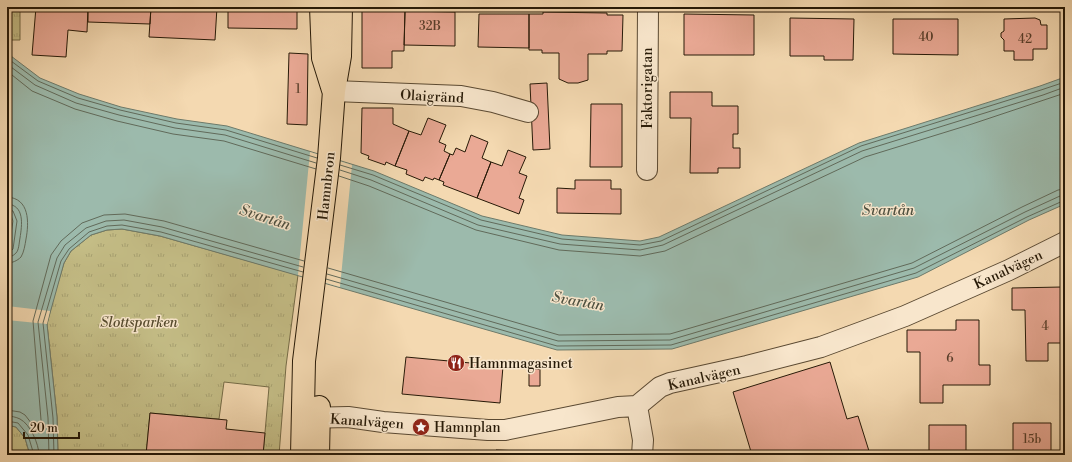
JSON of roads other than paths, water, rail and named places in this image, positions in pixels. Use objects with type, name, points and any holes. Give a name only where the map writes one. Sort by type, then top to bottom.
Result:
[{"type":"main road","points":[[321,7],[323,58],[334,91]]},
{"type":"main road","name":"Hamnbron","points":[[312,418],[304,360],[329,158],[334,91],[340,56],[341,7]]},
{"type":"main road","points":[[302,455],[312,418]]},
{"type":"main road","points":[[312,418],[318,455]]},
{"type":"street","name":"Faktorigatan","points":[[647,170],[648,7]]},
{"type":"street","name":"Olaigränd","points":[[334,91],[461,96],[493,102],[528,112]]},
{"type":"street","name":"Kanalvägen","points":[[312,418],[348,417],[383,422],[506,430],[618,408],[637,406],[660,387],[670,383],[747,366],[821,347],[905,316],[1009,270],[1065,242]]},
{"type":"street","points":[[637,406],[643,440],[642,455]]},
{"type":"water","name":"Svartån","points":[[7,53],[40,78],[79,94],[121,107],[177,119],[227,126],[374,171],[482,216],[562,235],[640,241],[659,237],[859,143],[1065,77],[1065,204],[1029,220],[918,277],[672,349],[557,350],[160,236],[122,229],[107,230],[91,235],[71,251],[64,263],[47,324],[57,417],[58,455],[30,455],[25,438],[16,427],[7,425],[7,258],[13,221],[10,213],[7,212]]},
{"type":"place","name":"Hamnmagasinet","points":[[456,363]]},
{"type":"place","name":"Hamnplan","points":[[421,427]]},
{"type":"park label","name":"Slottsparken","points":[[139,322]]}]
